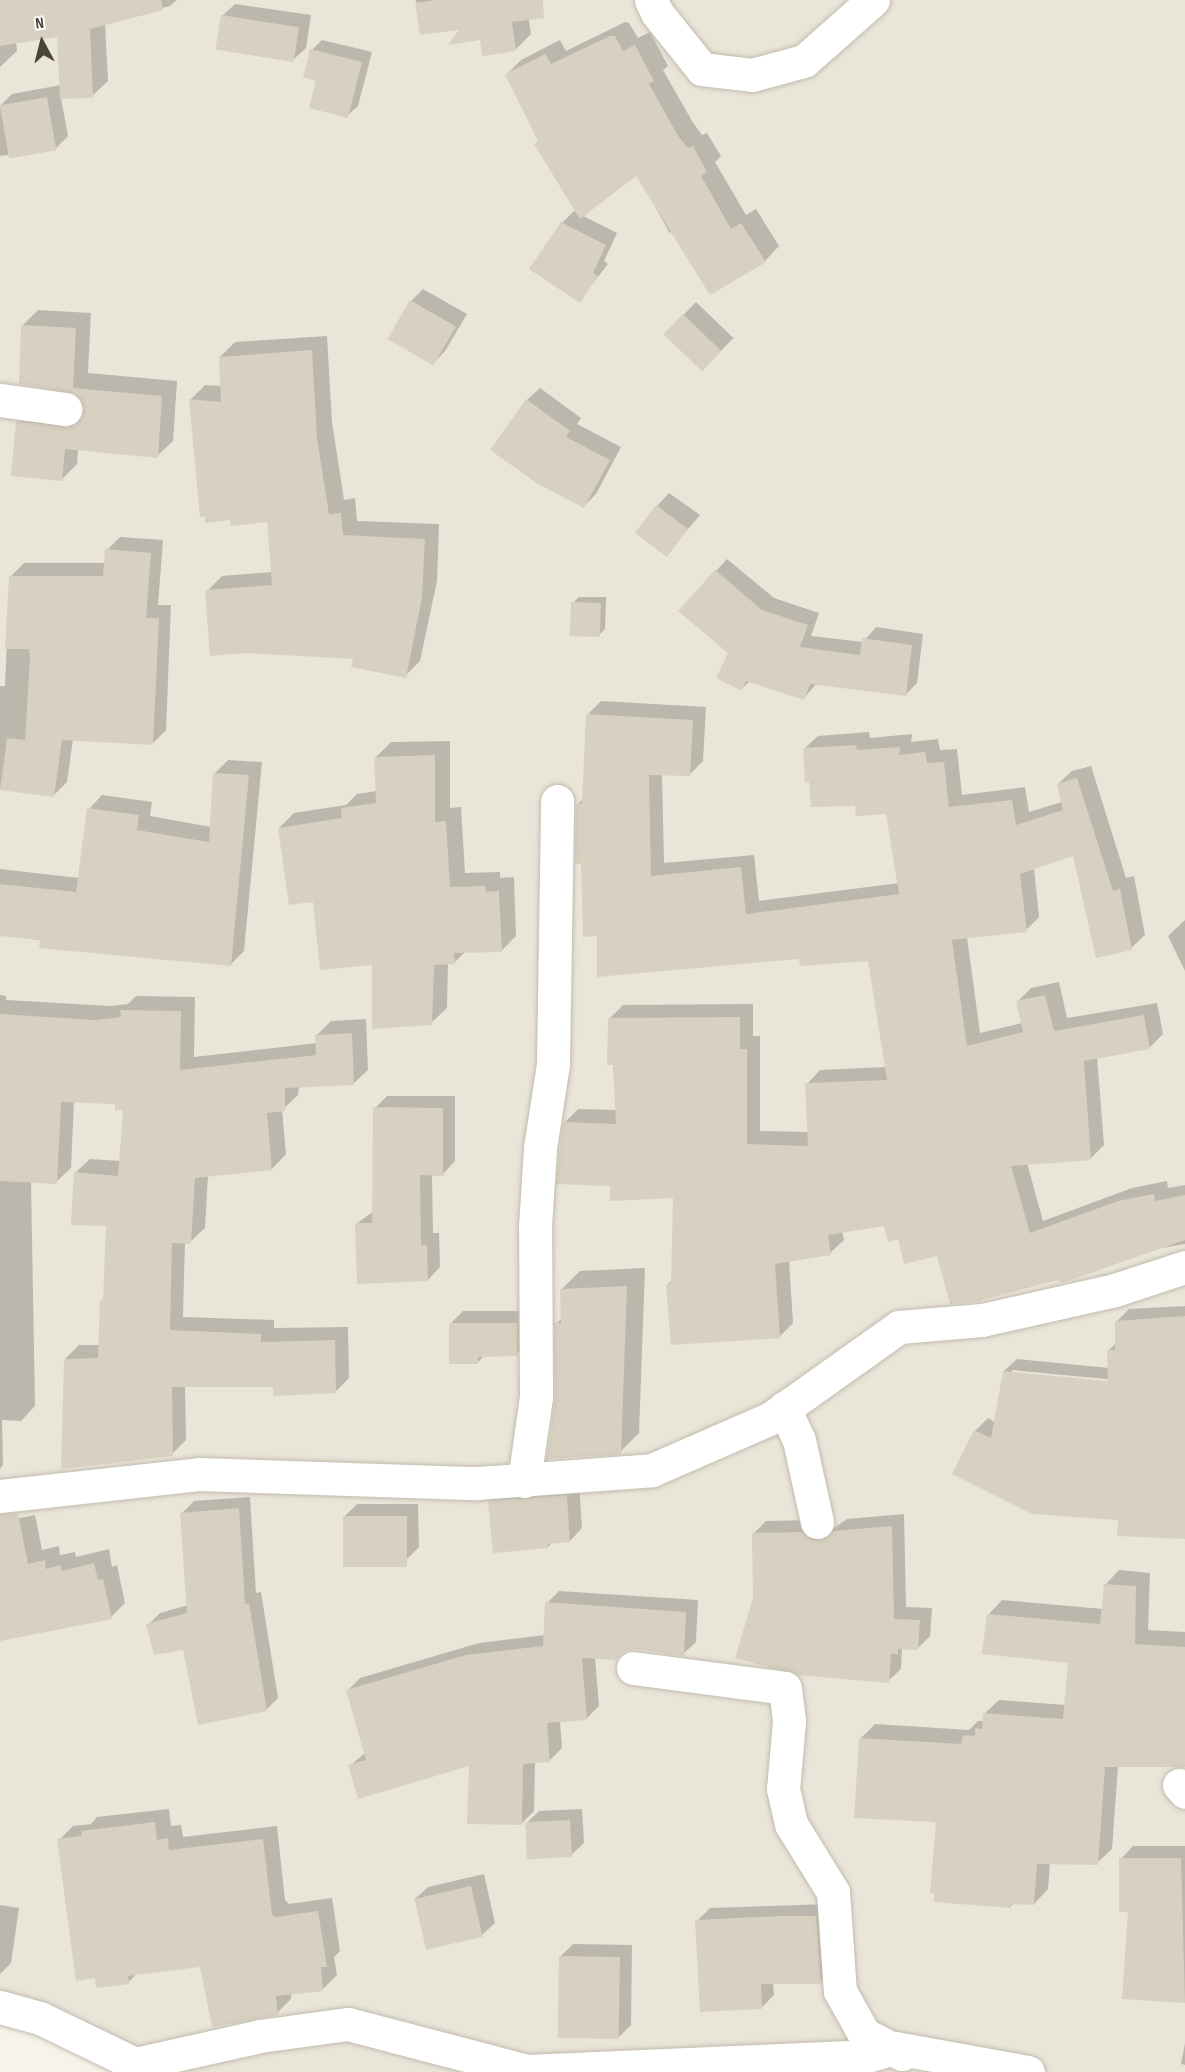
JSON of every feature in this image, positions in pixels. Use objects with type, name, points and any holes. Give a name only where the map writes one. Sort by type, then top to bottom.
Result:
[{"type":"street","points":[[651,0],[657,13],[702,69],[752,75],[804,61],[873,0]]},
{"type":"street","points":[[0,400],[65,409]]},
{"type":"street","points":[[524,1481],[536,1396],[535,1226],[540,1148],[553,1064],[557,801]]},
{"type":"street","points":[[0,1496],[199,1474],[387,1482],[524,1481],[652,1470],[784,1408],[899,1327],[982,1320],[1115,1290],[1185,1266]]},
{"type":"street","points":[[784,1408],[799,1440],[817,1522]]},
{"type":"street","points":[[633,1668],[785,1688],[789,1721],[783,1789],[790,1824],[833,1892],[840,1991],[864,2034],[895,2048],[1028,2072]]},
{"type":"street","points":[[0,2007],[40,2018],[135,2064],[260,2036],[348,2024],[527,2071],[856,2057],[895,2048]]},
{"type":"street","points":[[895,2048],[921,2072]]},
{"type":"shaded area","points":[[0,0],[1185,0],[1185,2072],[150,2072],[0,2018]]},
{"type":"building","points":[[0,0],[161,0],[163,10],[90,29],[93,98],[60,99],[57,37],[0,46]]},
{"type":"building","points":[[435,0],[543,0],[544,18],[512,22],[516,51],[482,56],[480,40],[448,45],[459,30],[420,35],[415,3]]},
{"type":"building","points":[[221,15],[299,27],[294,62],[216,50]]},
{"type":"building","points":[[610,36],[615,36],[623,51],[635,45],[654,81],[649,84],[678,136],[688,148],[693,146],[707,172],[701,176],[731,229],[741,223],[766,262],[710,295],[636,176],[580,219],[534,144],[538,141],[505,74],[545,54],[551,64]]},
{"type":"building","points":[[310,49],[362,62],[348,118],[309,108],[316,81],[303,77]]},
{"type":"building","points":[[47,97],[56,150],[9,159],[0,105]]},
{"type":"building","points":[[561,222],[606,245],[593,273],[598,276],[580,303],[529,269]]},
{"type":"building","points":[[410,300],[456,326],[433,365],[388,339]]},
{"type":"building","points":[[683,314],[721,351],[702,371],[664,334]]},
{"type":"building","points":[[21,325],[76,328],[73,388],[162,396],[158,458],[65,449],[62,481],[11,476],[16,421],[71,427],[84,411],[76,394],[19,384]]},
{"type":"building","points":[[312,350],[317,438],[329,514],[341,513],[343,535],[425,539],[422,597],[406,678],[351,667],[353,659],[245,653],[210,656],[205,590],[272,585],[267,522],[231,526],[230,520],[205,523],[205,516],[200,517],[189,399],[221,402],[219,357]]},
{"type":"building","points":[[526,399],[570,431],[566,437],[610,460],[584,508],[538,484],[490,450]]},
{"type":"building","points":[[656,505],[688,529],[667,557],[635,533]]},
{"type":"building","points":[[105,549],[151,553],[146,618],[159,618],[153,745],[62,740],[54,797],[0,790],[7,738],[25,740],[30,658],[29,649],[5,649],[9,576],[103,576]]},
{"type":"building","points":[[715,570],[762,610],[808,625],[800,647],[860,655],[862,638],[912,645],[906,696],[810,684],[804,700],[746,681],[742,691],[716,678],[728,653],[678,611]]},
{"type":"building","points":[[571,602],[601,603],[600,637],[570,636]]},
{"type":"building","points":[[586,714],[693,720],[690,776],[649,775],[651,876],[741,867],[746,914],[899,894],[886,814],[856,816],[855,806],[811,807],[809,782],[805,782],[803,748],[856,745],[857,750],[900,747],[899,755],[925,752],[927,763],[944,762],[949,807],[1012,800],[1016,825],[1063,810],[1057,784],[1077,778],[1113,891],[1120,889],[1132,950],[1096,958],[1073,856],[1020,874],[1027,932],[952,940],[967,1046],[1023,1032],[1016,1001],[1045,995],[1054,1031],[1144,1015],[1150,1049],[1084,1061],[1091,1160],[1011,1166],[1030,1233],[1118,1201],[1154,1194],[1155,1201],[1185,1195],[1185,1240],[1062,1283],[1057,1280],[979,1301],[950,1304],[937,1256],[904,1264],[898,1239],[888,1242],[884,1226],[828,1235],[831,1255],[775,1264],[780,1338],[671,1345],[666,1285],[671,1284],[673,1198],[610,1201],[610,1186],[556,1184],[563,1122],[616,1124],[613,1065],[607,1065],[608,1018],[740,1017],[740,1049],[747,1049],[747,1144],[808,1146],[805,1083],[887,1080],[868,961],[800,966],[799,959],[597,977],[597,936],[583,937],[581,864],[575,864],[576,804],[582,804]]},
{"type":"building","points":[[435,755],[435,822],[446,821],[450,887],[485,886],[486,892],[499,891],[502,952],[454,953],[455,964],[434,965],[432,1025],[372,1029],[372,965],[320,970],[313,902],[289,905],[278,828],[342,818],[341,808],[376,803],[374,757]]},
{"type":"building","points":[[213,773],[249,775],[231,966],[39,948],[40,940],[0,936],[0,884],[76,892],[87,808],[139,815],[137,830],[209,842]]},
{"type":"building","points":[[120,1010],[181,1011],[180,1070],[316,1055],[315,1035],[352,1033],[354,1085],[285,1088],[285,1111],[267,1113],[272,1170],[195,1178],[191,1244],[172,1243],[170,1330],[261,1334],[261,1342],[335,1340],[336,1393],[273,1396],[273,1387],[172,1387],[173,1456],[61,1469],[64,1359],[98,1358],[100,1301],[103,1301],[106,1226],[71,1225],[74,1172],[118,1176],[123,1110],[115,1110],[115,1104],[61,1102],[57,1184],[0,1181],[0,1014],[95,1020],[121,1017]]},
{"type":"building","points":[[373,1107],[443,1108],[443,1176],[420,1175],[421,1245],[427,1245],[428,1281],[357,1284],[355,1223],[372,1223]]},
{"type":"building","points":[[627,1286],[621,1454],[547,1459],[555,1397],[554,1323],[561,1323],[560,1289]]},
{"type":"building","points":[[1185,1316],[1185,1539],[1117,1536],[1118,1520],[1032,1514],[952,1474],[974,1430],[991,1438],[1003,1371],[1108,1381],[1107,1350],[1115,1350],[1115,1321]]},
{"type":"building","points":[[449,1323],[517,1323],[517,1356],[478,1357],[478,1364],[449,1364]]},
{"type":"building","points":[[567,1495],[570,1542],[548,1544],[548,1548],[493,1553],[488,1501]]},
{"type":"building","points":[[239,1508],[245,1604],[249,1603],[267,1711],[198,1725],[183,1650],[154,1655],[146,1624],[187,1613],[180,1513]]},
{"type":"building","points":[[18,1513],[28,1564],[45,1560],[46,1569],[61,1565],[62,1571],[94,1563],[98,1580],[103,1579],[112,1619],[0,1641],[0,1514]]},
{"type":"building","points":[[343,1516],[407,1516],[407,1567],[343,1567]]},
{"type":"building","points":[[892,1526],[894,1619],[920,1620],[918,1650],[898,1649],[898,1654],[891,1654],[889,1683],[798,1675],[735,1658],[753,1598],[752,1533],[802,1532],[811,1540],[820,1540],[833,1531]]},
{"type":"building","points":[[1104,1584],[1136,1586],[1135,1644],[1185,1647],[1185,1767],[1105,1767],[1098,1865],[1037,1864],[1034,1905],[1011,1904],[1011,1908],[934,1902],[934,1893],[930,1893],[936,1822],[854,1818],[859,1738],[961,1744],[963,1735],[975,1736],[975,1728],[982,1729],[983,1713],[1063,1719],[1068,1663],[982,1654],[987,1614],[1100,1624]]},
{"type":"building","points":[[545,1602],[686,1612],[684,1656],[635,1649],[625,1651],[615,1660],[582,1658],[587,1720],[547,1723],[550,1762],[523,1764],[522,1825],[467,1824],[469,1766],[358,1799],[348,1765],[366,1760],[346,1690],[466,1655],[543,1646]]},
{"type":"building","points":[[570,1820],[572,1857],[527,1859],[525,1822]]},
{"type":"building","points":[[155,1822],[157,1840],[168,1838],[169,1850],[263,1839],[272,1914],[275,1917],[318,1911],[327,1967],[321,1967],[323,1991],[276,1996],[278,2015],[212,2027],[200,1967],[128,1976],[129,1984],[96,1988],[95,1978],[76,1981],[57,1839],[82,1836],[81,1831]]},
{"type":"building","points":[[1119,1858],[1181,1858],[1185,2003],[1122,1999],[1128,1912],[1119,1912]]},
{"type":"building","points":[[471,1886],[483,1937],[426,1950],[414,1899]]},
{"type":"building","points":[[816,1916],[821,1984],[761,1984],[762,2009],[700,2012],[695,1920]]},
{"type":"building","points":[[559,1956],[620,1957],[619,2039],[558,2038]]}]
